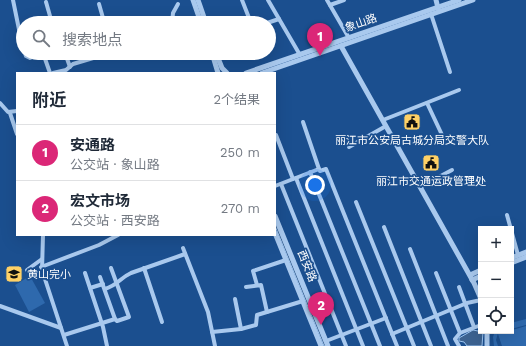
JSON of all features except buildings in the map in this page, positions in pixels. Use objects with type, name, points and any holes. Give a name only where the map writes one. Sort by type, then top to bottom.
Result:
[{"type":"street","points":[[13,0],[16,16]]},
{"type":"street","points":[[193,0],[199,16]]},
{"type":"street","points":[[198,0],[204,16]]},
{"type":"street","points":[[242,0],[248,16]]},
{"type":"street","points":[[268,0],[300,55]]},
{"type":"street","points":[[327,0],[349,38]]},
{"type":"street","points":[[330,5],[344,0]]},
{"type":"street","points":[[436,0],[438,8]]},
{"type":"street","name":"象山路","points":[[249,72],[459,0]]},
{"type":"street","name":"象山路","points":[[265,72],[473,0]]},
{"type":"street","points":[[46,2],[50,16]]},
{"type":"street","points":[[99,4],[102,16]]},
{"type":"street","points":[[173,16],[178,4]]},
{"type":"street","points":[[431,14],[450,72]]},
{"type":"street","points":[[341,46],[471,277],[481,298]]},
{"type":"street","points":[[45,60],[50,72]]},
{"type":"street","points":[[68,60],[70,67]]},
{"type":"street","points":[[56,72],[85,60]]},
{"type":"street","points":[[214,60],[218,72]]},
{"type":"street","points":[[219,60],[225,72]]},
{"type":"street","points":[[383,120],[459,90]]},
{"type":"street","points":[[0,103],[10,113],[16,131]]},
{"type":"street","points":[[427,103],[443,137]]},
{"type":"street","points":[[10,113],[16,111]]},
{"type":"street","points":[[303,122],[319,169]]},
{"type":"street","points":[[349,147],[386,126]]},
{"type":"street","points":[[276,135],[363,346]]},
{"type":"street","points":[[276,186],[310,172],[319,169],[320,171],[326,169],[397,346]]},
{"type":"street","points":[[420,187],[452,170]]},
{"type":"street","points":[[310,172],[380,346]]},
{"type":"street","points":[[281,184],[346,346]]},
{"type":"street","points":[[356,202],[414,346]]},
{"type":"street","points":[[507,215],[518,255]]},
{"type":"street","name":"西安路","points":[[276,218],[327,344]]},
{"type":"street","points":[[384,227],[431,346]]},
{"type":"street","name":"西安路","points":[[276,235],[321,346]]},
{"type":"street","points":[[43,236],[41,267],[67,346]]},
{"type":"street","points":[[41,267],[116,236]]},
{"type":"street","points":[[183,248],[208,312],[215,346]]},
{"type":"street","points":[[410,249],[448,346]]},
{"type":"street","points":[[514,257],[526,252]]},
{"type":"street","points":[[105,289],[117,284],[124,276],[185,254]]},
{"type":"street","points":[[514,263],[526,257]]},
{"type":"street","points":[[27,270],[42,259]]},
{"type":"street","points":[[257,285],[253,271],[286,260]]},
{"type":"street","points":[[64,335],[115,319],[117,321],[129,317],[111,268]]},
{"type":"street","points":[[144,268],[162,322]]},
{"type":"street","points":[[471,277],[478,272]]},
{"type":"street","points":[[85,273],[102,323],[107,346]]},
{"type":"street","points":[[436,273],[460,333]]},
{"type":"street","points":[[471,277],[478,276]]},
{"type":"street","points":[[100,277],[115,319]]},
{"type":"street","points":[[90,288],[103,284]]},
{"type":"street","points":[[246,287],[257,285],[262,287],[267,312]]},
{"type":"street","points":[[459,287],[474,326]]},
{"type":"street","points":[[234,299],[241,329]]},
{"type":"street","points":[[392,334],[478,300]]},
{"type":"street","points":[[212,332],[241,329],[256,325],[257,315],[303,302]]},
{"type":"street","points":[[0,306],[61,328]]},
{"type":"street","points":[[327,344],[342,335],[386,318]]},
{"type":"street","points":[[458,346],[455,339],[460,333],[478,325]]},
{"type":"street","points":[[487,334],[487,346]]},
{"type":"shaded area","points":[[276,223],[326,346],[324,346],[276,228]]},
{"type":"shaded area","points":[[30,276],[45,303],[29,312],[15,285]]},
{"type":"shaded area","points":[[526,319],[526,325],[514,328],[514,322]]},
{"type":"shaded area","points":[[526,326],[526,346],[502,346],[498,334],[514,334],[514,329]]},
{"type":"shaded area","points":[[473,330],[478,331],[478,334],[483,334],[482,346],[467,346],[464,342],[459,341],[459,338]]},
{"type":"shaded area","points":[[494,334],[498,334],[496,340],[498,346],[494,346]]},
{"type":"place","name":"安通路","points":[[320,56]]},
{"type":"place","name":"丽江市公安局古城分局交警大队","points":[[412,122]]},
{"type":"place","name":"丽江市交通运政管理处","points":[[431,163]]},
{"type":"place","name":"黄山完小","points":[[14,274]]},
{"type":"place","name":"宏文市场","points":[[321,325]]}]
